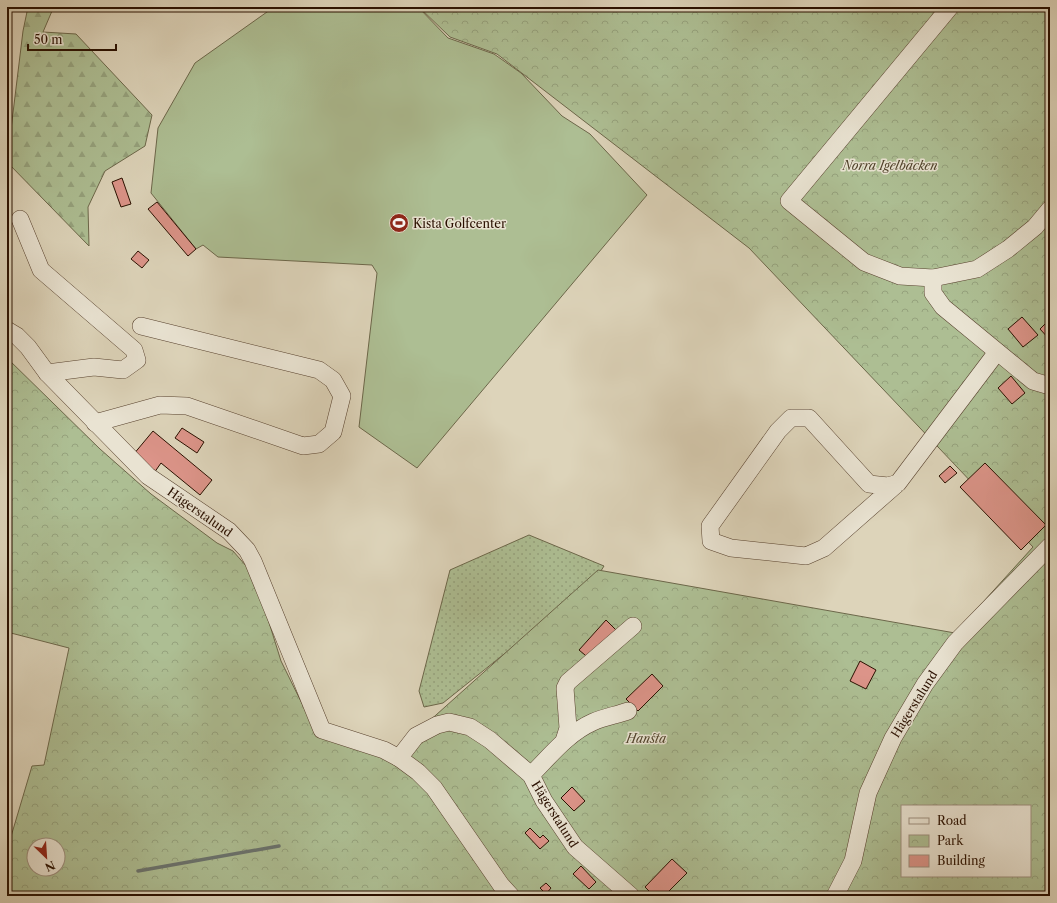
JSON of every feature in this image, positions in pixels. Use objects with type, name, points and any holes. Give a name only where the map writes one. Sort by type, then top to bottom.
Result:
[{"type":"street","points":[[950,7],[789,201],[864,262],[900,276],[933,278],[977,269],[1008,249],[1035,228],[1050,209]]},
{"type":"street","points":[[20,219],[41,270],[134,350],[138,360],[123,370],[94,367],[47,373]]},
{"type":"street","points":[[933,278],[933,293],[943,307],[1033,381],[1050,386]]},
{"type":"street","points":[[95,423],[160,405],[187,406],[303,446],[319,444],[334,432],[342,396],[333,380],[319,370],[141,326]]},
{"type":"street","name":"Hägerstalund","points":[[7,330],[17,336],[28,347],[47,373],[148,476],[229,531],[248,550],[322,730],[384,750],[399,758],[418,772],[434,788],[511,896]]},
{"type":"street","points":[[898,483],[888,486],[870,484],[810,418],[790,418],[778,431],[710,526],[711,541],[731,548],[806,556],[824,548],[898,483],[997,352]]},
{"type":"street","name":"Hägerstalund","points":[[835,896],[853,861],[868,793],[893,738],[925,684],[955,643],[1050,546]]},
{"type":"street","points":[[564,741],[568,728],[565,688],[568,682],[633,626]]},
{"type":"street","points":[[531,775],[564,741],[578,730],[593,722],[628,711]]},
{"type":"street","name":"Hägerstalund","points":[[399,758],[416,736],[437,725],[448,722],[470,727],[490,740],[531,775],[544,801],[575,847],[631,896]]},
{"type":"green space","points":[[28,7],[79,7],[52,11],[43,32],[76,34],[152,115],[145,146],[105,171],[88,207],[89,246],[7,162],[23,31]]},
{"type":"green space","name":"Kista Golfcenter","points":[[274,7],[418,7],[448,38],[494,54],[521,73],[562,116],[590,134],[647,195],[417,468],[359,427],[377,273],[372,265],[218,257],[203,245],[196,249],[151,193],[158,128],[195,63]]},
{"type":"green space","name":"Hansta","points":[[419,7],[1050,7],[1050,896],[7,896],[7,850],[32,766],[44,765],[69,648],[7,632],[7,358],[100,449],[151,494],[217,543],[233,551],[247,567],[262,600],[281,661],[314,728],[398,749],[598,570],[955,633],[1033,547],[749,248],[497,54],[450,37]]},
{"type":"green space","points":[[529,535],[604,566],[594,582],[443,703],[424,707],[419,691],[450,570]]},
{"type":"building","points":[[122,178],[131,204],[121,207],[112,182]]},
{"type":"building","points":[[157,202],[196,249],[188,256],[148,209]]},
{"type":"building","points":[[138,251],[149,260],[142,268],[131,259]]},
{"type":"building","points":[[1022,317],[1038,335],[1023,347],[1008,329]]},
{"type":"building","points":[[1047,322],[1050,325],[1050,340],[1040,329]]},
{"type":"building","points":[[1011,376],[1025,393],[1012,404],[998,388]]},
{"type":"building","points":[[182,428],[204,442],[197,453],[175,438]]},
{"type":"building","points":[[153,431],[212,480],[200,495],[161,463],[154,473],[133,455]]},
{"type":"building","points":[[985,463],[1046,525],[1021,550],[960,487]]},
{"type":"building","points":[[950,466],[957,473],[945,483],[939,476]]},
{"type":"building","points":[[606,620],[617,631],[591,660],[579,650]]},
{"type":"building","points":[[860,661],[876,670],[866,689],[850,681]]},
{"type":"building","points":[[652,674],[663,686],[638,711],[626,699]]},
{"type":"building","points":[[572,787],[585,801],[574,811],[561,798]]},
{"type":"building","points":[[530,828],[540,838],[543,835],[549,841],[540,849],[525,833]]},
{"type":"building","points":[[672,859],[687,873],[664,896],[654,896],[645,887]]},
{"type":"building","points":[[581,866],[596,882],[589,889],[573,874]]},
{"type":"building","points":[[546,883],[551,888],[546,894],[540,888]]},
{"type":"waterway","points":[[138,871],[279,846]]},
{"type":"place","name":"Kista Golfcenter","points":[[399,223]]},
{"type":"park label","name":"Norra Igelbäcken","points":[[890,165]]}]
